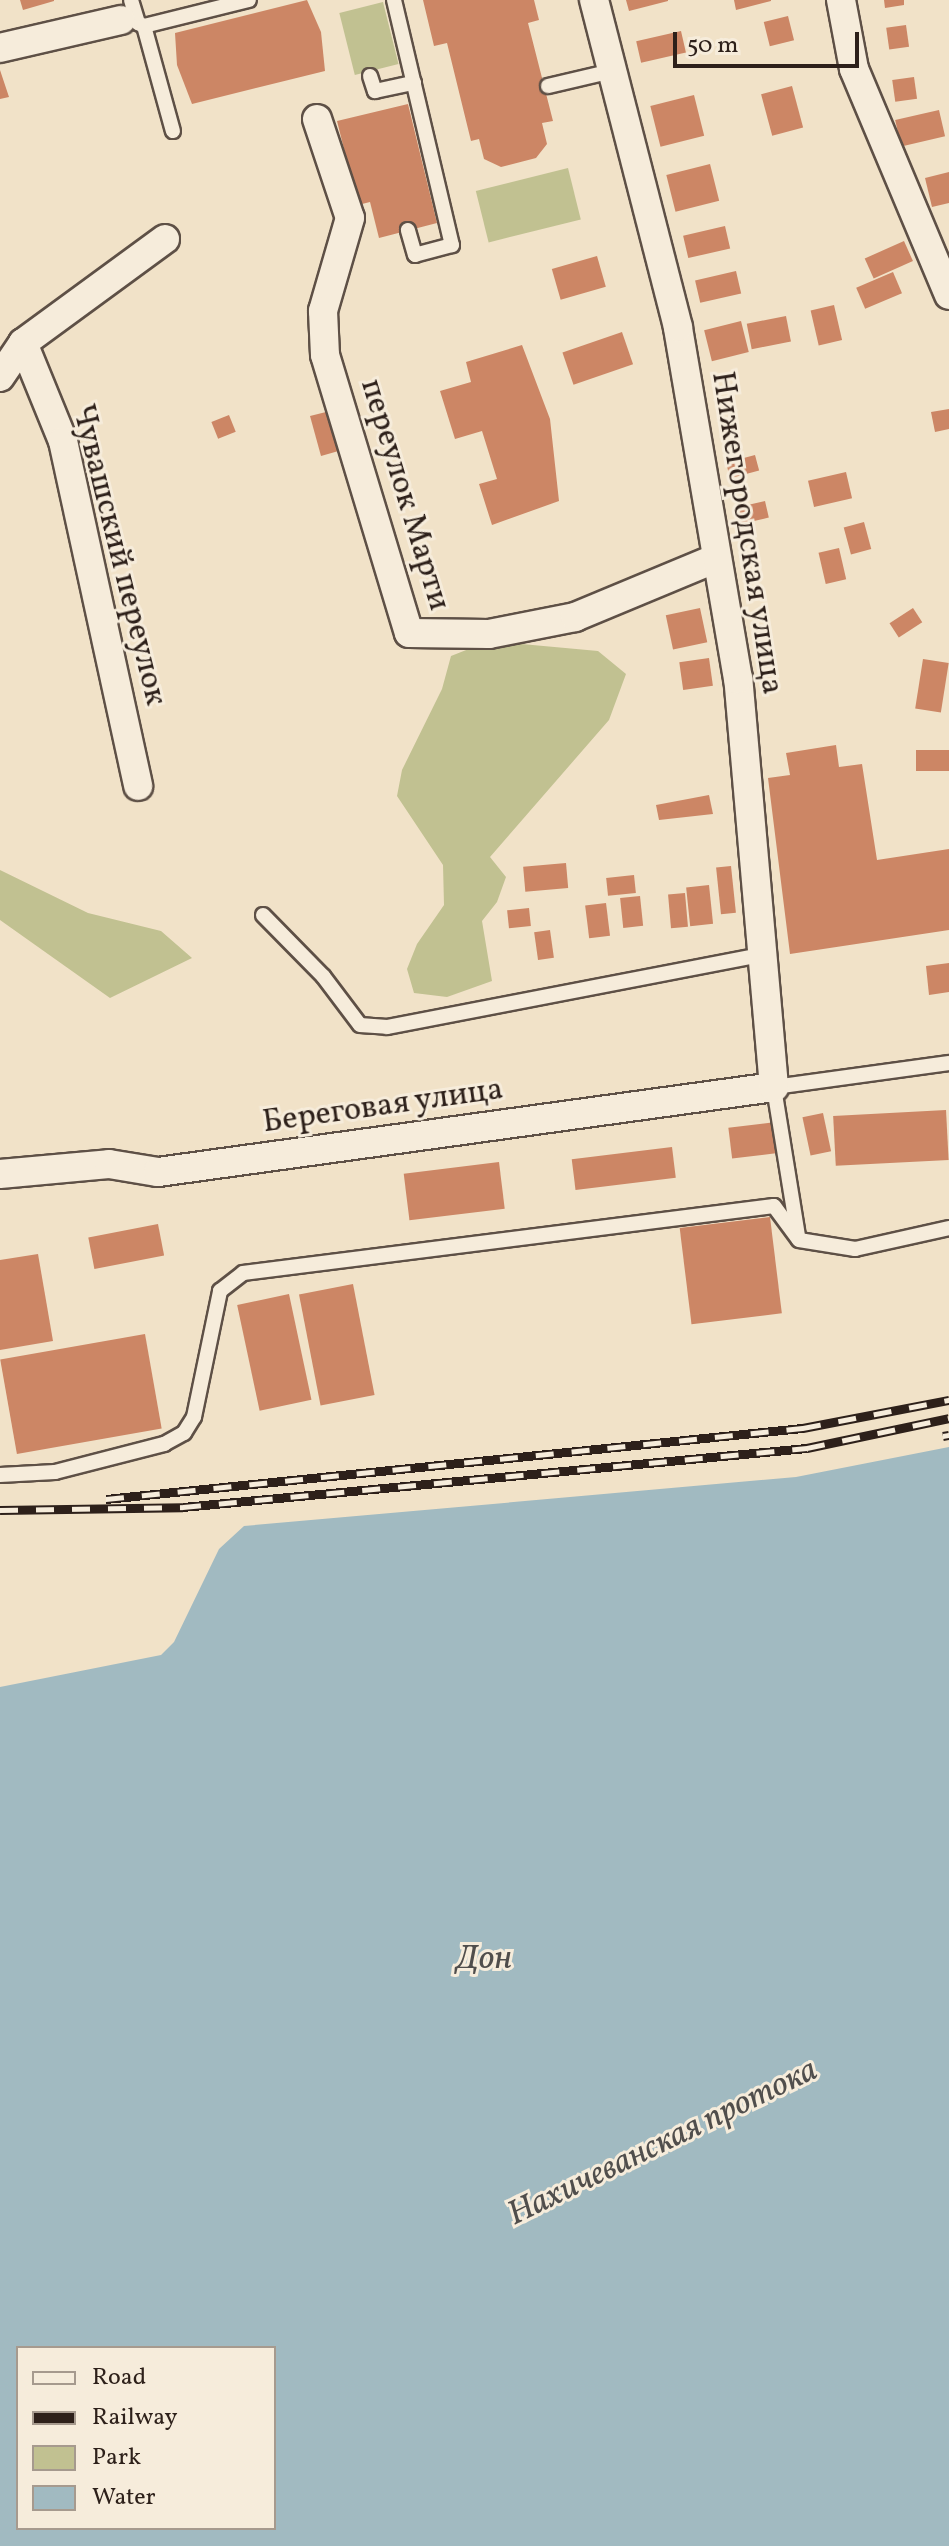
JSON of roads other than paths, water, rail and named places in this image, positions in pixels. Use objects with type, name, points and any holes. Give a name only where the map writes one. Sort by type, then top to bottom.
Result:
[{"type":"street","name":"Нижегородская улица","points":[[594,0],[678,327],[714,559],[738,679],[774,1087]]},
{"type":"street","points":[[841,0],[854,69],[949,295]]},
{"type":"street","points":[[0,48],[133,16]]},
{"type":"street","name":"переулок Марти","points":[[317,119],[350,218],[323,311],[325,355],[409,633],[489,634],[575,617],[714,559]]},
{"type":"street","points":[[0,377],[23,343],[165,239]]},
{"type":"street","name":"Чувашский переулок","points":[[23,343],[63,441],[138,786]]},
{"type":"street","name":"Береговая улица","points":[[0,1174],[109,1164],[158,1172],[774,1087]]},
{"type":"lane","points":[[173,131],[133,16],[249,0]]},
{"type":"lane","points":[[394,0],[452,245],[415,255],[408,230]]},
{"type":"lane","points":[[548,86],[612,71]]},
{"type":"lane","points":[[370,76],[375,91],[414,83]]},
{"type":"lane","points":[[263,915],[323,976],[360,1025],[374,1026],[762,955]]},
{"type":"lane","points":[[799,1240],[774,1087],[949,1063]]},
{"type":"lane","points":[[0,1475],[55,1472],[164,1444],[184,1433],[194,1417],[220,1291],[243,1273],[774,1206],[799,1240],[855,1249],[949,1228]]},
{"type":"water","name":"Дон","points":[[949,1447],[949,2546],[0,2546],[0,1687],[161,1655],[174,1642],[219,1549],[244,1526],[796,1477]]},
{"type":"railway","points":[[106,1499],[803,1428],[949,1400]]},
{"type":"railway","points":[[0,1510],[183,1507],[807,1448],[949,1418]]},
{"type":"railway","points":[[943,1436],[949,1435]]},
{"type":"water label","name":"Нахичеванская протока","points":[[663,2143]]}]
